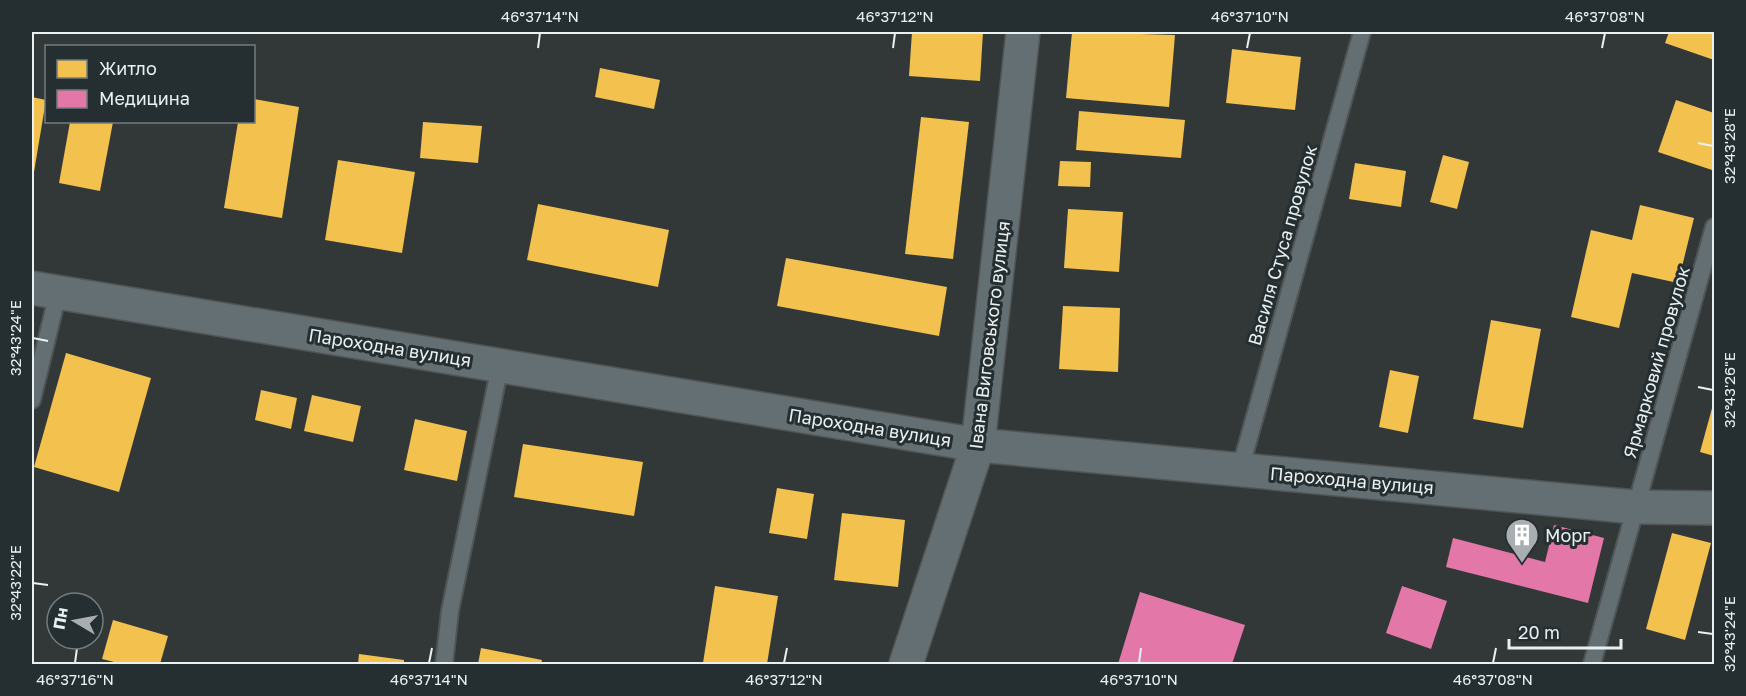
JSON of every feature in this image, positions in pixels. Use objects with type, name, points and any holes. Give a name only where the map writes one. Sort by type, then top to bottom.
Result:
[{"type":"street","name":"Івана Виговського вулиця","points":[[906,664],[978,445],[1023,32]]},
{"type":"street","name":"Пароходна вулиця","points":[[45,290],[978,445],[1635,507],[1714,508]]},
{"type":"lane","name":"Василя Стуса провулок","points":[[1239,470],[1362,32]]},
{"type":"lane","name":"Ярмарковий провулок","points":[[1592,664],[1714,228]]},
{"type":"lane","points":[[32,400],[45,290]]},
{"type":"lane","points":[[444,664],[450,611],[500,366]]},
{"type":"building: Житло","points":[[912,32],[983,32],[980,81],[909,76]]},
{"type":"building: Житло","points":[[1072,32],[1175,35],[1169,107],[1066,98]]},
{"type":"building: Житло","points":[[1669,32],[1714,32],[1714,60],[1665,43]]},
{"type":"building: Житло","points":[[1232,49],[1301,57],[1295,110],[1226,103]]},
{"type":"building: Житло","points":[[600,68],[660,80],[654,109],[595,97]]},
{"type":"building: Житло","points":[[32,97],[45,100],[45,106],[32,178]]},
{"type":"building: Житло","points":[[255,99],[299,107],[282,218],[224,208],[238,123],[255,123]]},
{"type":"building: Житло","points":[[1676,100],[1714,113],[1712,170],[1658,152]]},
{"type":"building: Житло","points":[[1079,111],[1185,120],[1181,158],[1076,150]]},
{"type":"building: Житло","points":[[921,117],[969,122],[953,259],[905,254]]},
{"type":"building: Житло","points":[[423,122],[482,126],[478,163],[420,158]]},
{"type":"building: Житло","points":[[70,123],[113,123],[100,191],[59,183]]},
{"type":"building: Житло","points":[[1443,155],[1469,162],[1457,209],[1430,202]]},
{"type":"building: Житло","points":[[338,160],[415,172],[402,253],[325,240]]},
{"type":"building: Житло","points":[[1060,161],[1091,162],[1090,187],[1058,186]]},
{"type":"building: Житло","points":[[1355,163],[1406,171],[1401,207],[1349,199]]},
{"type":"building: Житло","points":[[538,204],[669,230],[658,287],[527,260]]},
{"type":"building: Житло","points":[[1640,205],[1694,218],[1678,283],[1632,273],[1619,328],[1571,317],[1591,230],[1632,240]]},
{"type":"building: Житло","points":[[1068,209],[1123,212],[1119,272],[1064,268]]},
{"type":"building: Житло","points":[[786,258],[947,287],[939,336],[777,306]]},
{"type":"building: Житло","points":[[1063,306],[1120,308],[1118,372],[1059,369]]},
{"type":"building: Житло","points":[[1491,320],[1541,329],[1523,428],[1473,419]]},
{"type":"building: Житло","points":[[66,353],[151,378],[119,492],[34,467]]},
{"type":"building: Житло","points":[[1390,370],[1419,376],[1408,433],[1379,427]]},
{"type":"building: Житло","points":[[261,390],[297,398],[291,429],[255,420]]},
{"type":"building: Житло","points":[[312,395],[361,406],[353,442],[304,431]]},
{"type":"building: Житло","points":[[1714,401],[1714,456],[1700,452]]},
{"type":"building: Житло","points":[[415,419],[467,431],[457,481],[404,470]]},
{"type":"building: Житло","points":[[523,444],[643,462],[634,516],[514,497]]},
{"type":"building: Житло","points":[[777,488],[814,494],[807,539],[769,533]]},
{"type":"building: Житло","points":[[842,513],[905,520],[898,587],[834,580]]},
{"type":"building: Житло","points":[[1672,533],[1711,543],[1685,640],[1646,629]]},
{"type":"building: Житло","points":[[715,586],[778,596],[767,664],[703,663]]},
{"type":"building: Житло","points":[[113,620],[168,636],[160,664],[122,664],[102,659]]},
{"type":"building: Житло","points":[[481,648],[542,660],[541,664],[478,664]]},
{"type":"building: Житло","points":[[359,654],[404,660],[404,664],[358,664]]},
{"type":"building: Медицина","name":"Морг","points":[[1554,525],[1604,538],[1588,603],[1446,567],[1453,538],[1545,562]]},
{"type":"building: Медицина","points":[[1402,586],[1447,601],[1431,649],[1386,633]]},
{"type":"building: Медицина","points":[[1140,592],[1245,625],[1232,664],[1118,664]]},
{"type":"place","name":"Морг","points":[[1522,564]]}]
